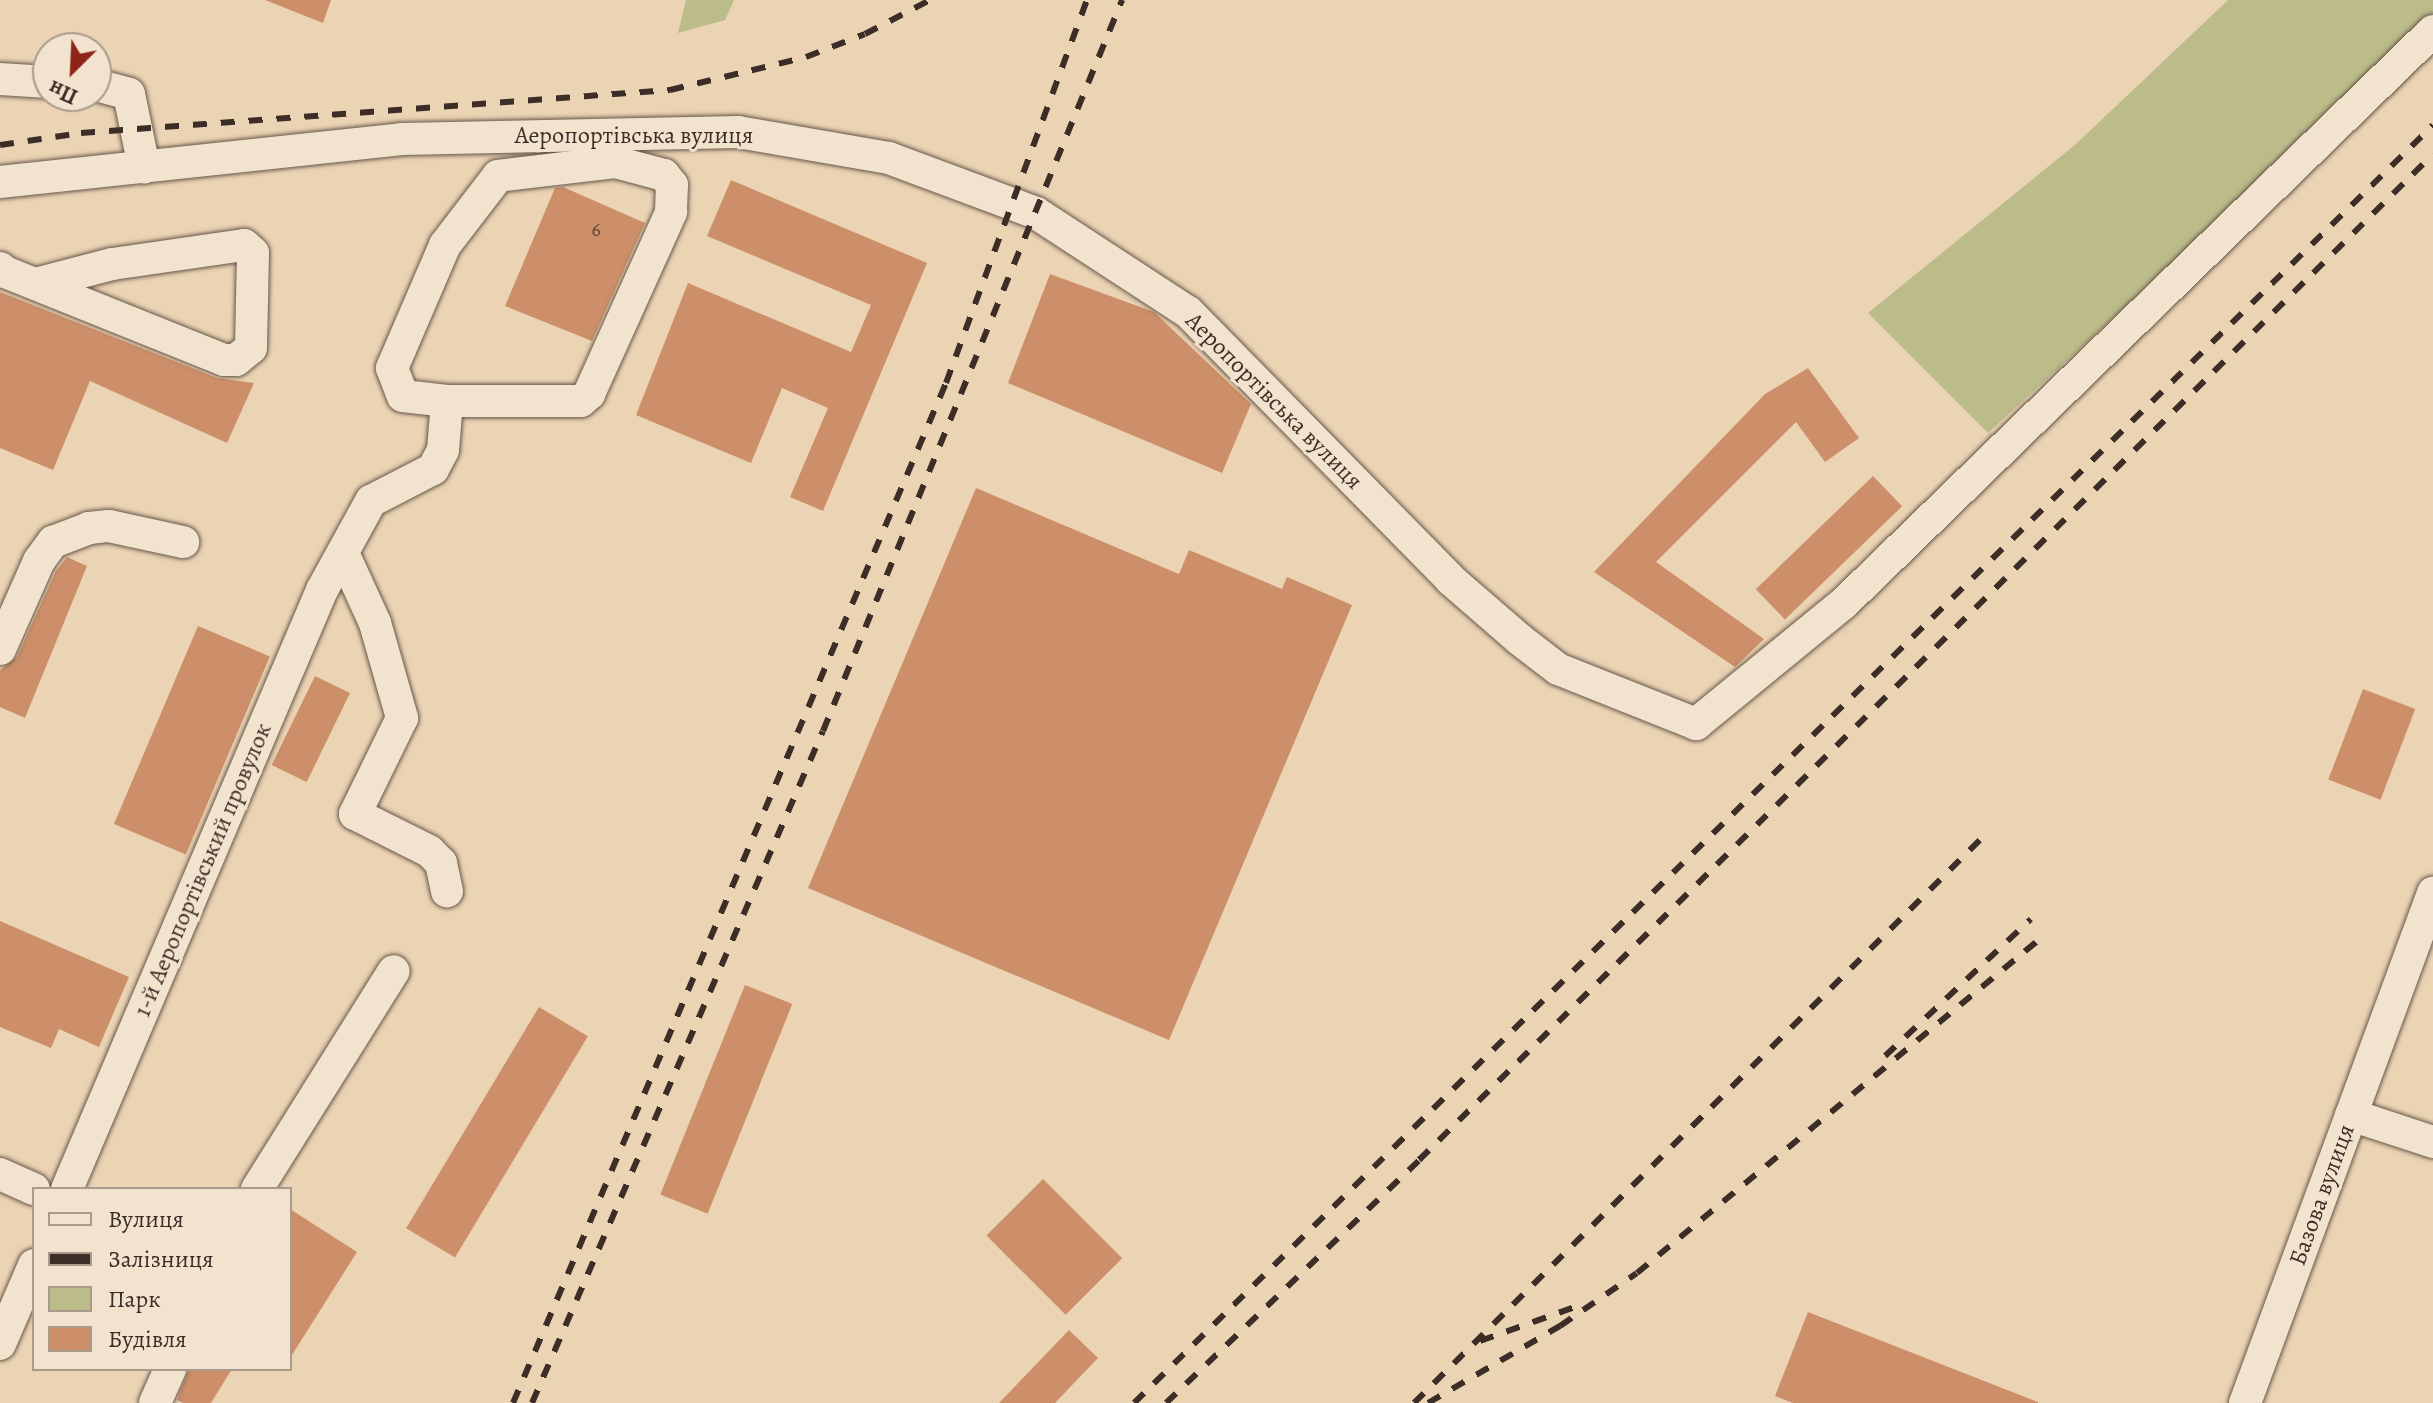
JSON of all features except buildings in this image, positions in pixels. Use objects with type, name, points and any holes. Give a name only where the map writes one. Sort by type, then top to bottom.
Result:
[{"type":"street","name":"Аеропортівська вулиця","points":[[0,182],[402,139],[738,132],[889,158],[1011,200],[1188,312],[1451,580],[1558,669],[1696,724],[1844,603],[2433,31]]},
{"type":"street","points":[[0,79],[32,81]]},
{"type":"street","points":[[112,89],[129,94],[144,167]]},
{"type":"street","points":[[615,162],[664,175],[672,185],[671,212],[589,394],[581,401],[447,401],[403,396],[392,368],[445,245],[498,176],[615,162]]},
{"type":"street","points":[[0,268],[36,284],[224,360],[236,360],[251,348],[253,253],[244,245],[112,264],[36,284]]},
{"type":"street","name":"1-й Аеропортівський провулок","points":[[68,1187],[322,590],[371,501],[433,469],[443,450],[447,401]]},
{"type":"street","points":[[0,649],[39,561],[53,542],[89,528],[109,526],[183,542]]},
{"type":"street","points":[[343,553],[375,623],[402,718],[355,814],[429,851],[441,863],[447,891]]},
{"type":"street","name":"Базова вулиця","points":[[2245,1403],[2433,893]]},
{"type":"street","points":[[258,1187],[394,971]]},
{"type":"street","points":[[2351,1115],[2433,1142]]},
{"type":"street","points":[[0,1174],[32,1188]]},
{"type":"street","points":[[0,1344],[32,1270]]},
{"type":"street","points":[[155,1403],[169,1371]]},
{"type":"green space","points":[[686,0],[734,0],[725,20],[678,33]]},
{"type":"green space","points":[[2228,0],[2433,0],[2433,15],[2346,103],[1988,433],[1868,313],[2076,144]]},
{"type":"railway","points":[[0,145],[81,133],[670,90],[806,57],[865,34],[930,0]]},
{"type":"railway","points":[[513,1403],[946,383],[1087,0]]},
{"type":"railway","points":[[532,1403],[823,731],[1122,0]]},
{"type":"railway","points":[[1134,1403],[2433,125]]},
{"type":"railway","points":[[1166,1403],[1419,1160],[2433,154]]},
{"type":"railway","points":[[1414,1403],[1988,832]]},
{"type":"railway","points":[[1885,1056],[2031,919]]},
{"type":"railway","points":[[1428,1403],[1560,1326],[1637,1273],[2041,938]]},
{"type":"railway","points":[[1480,1341],[1578,1306]]}]
